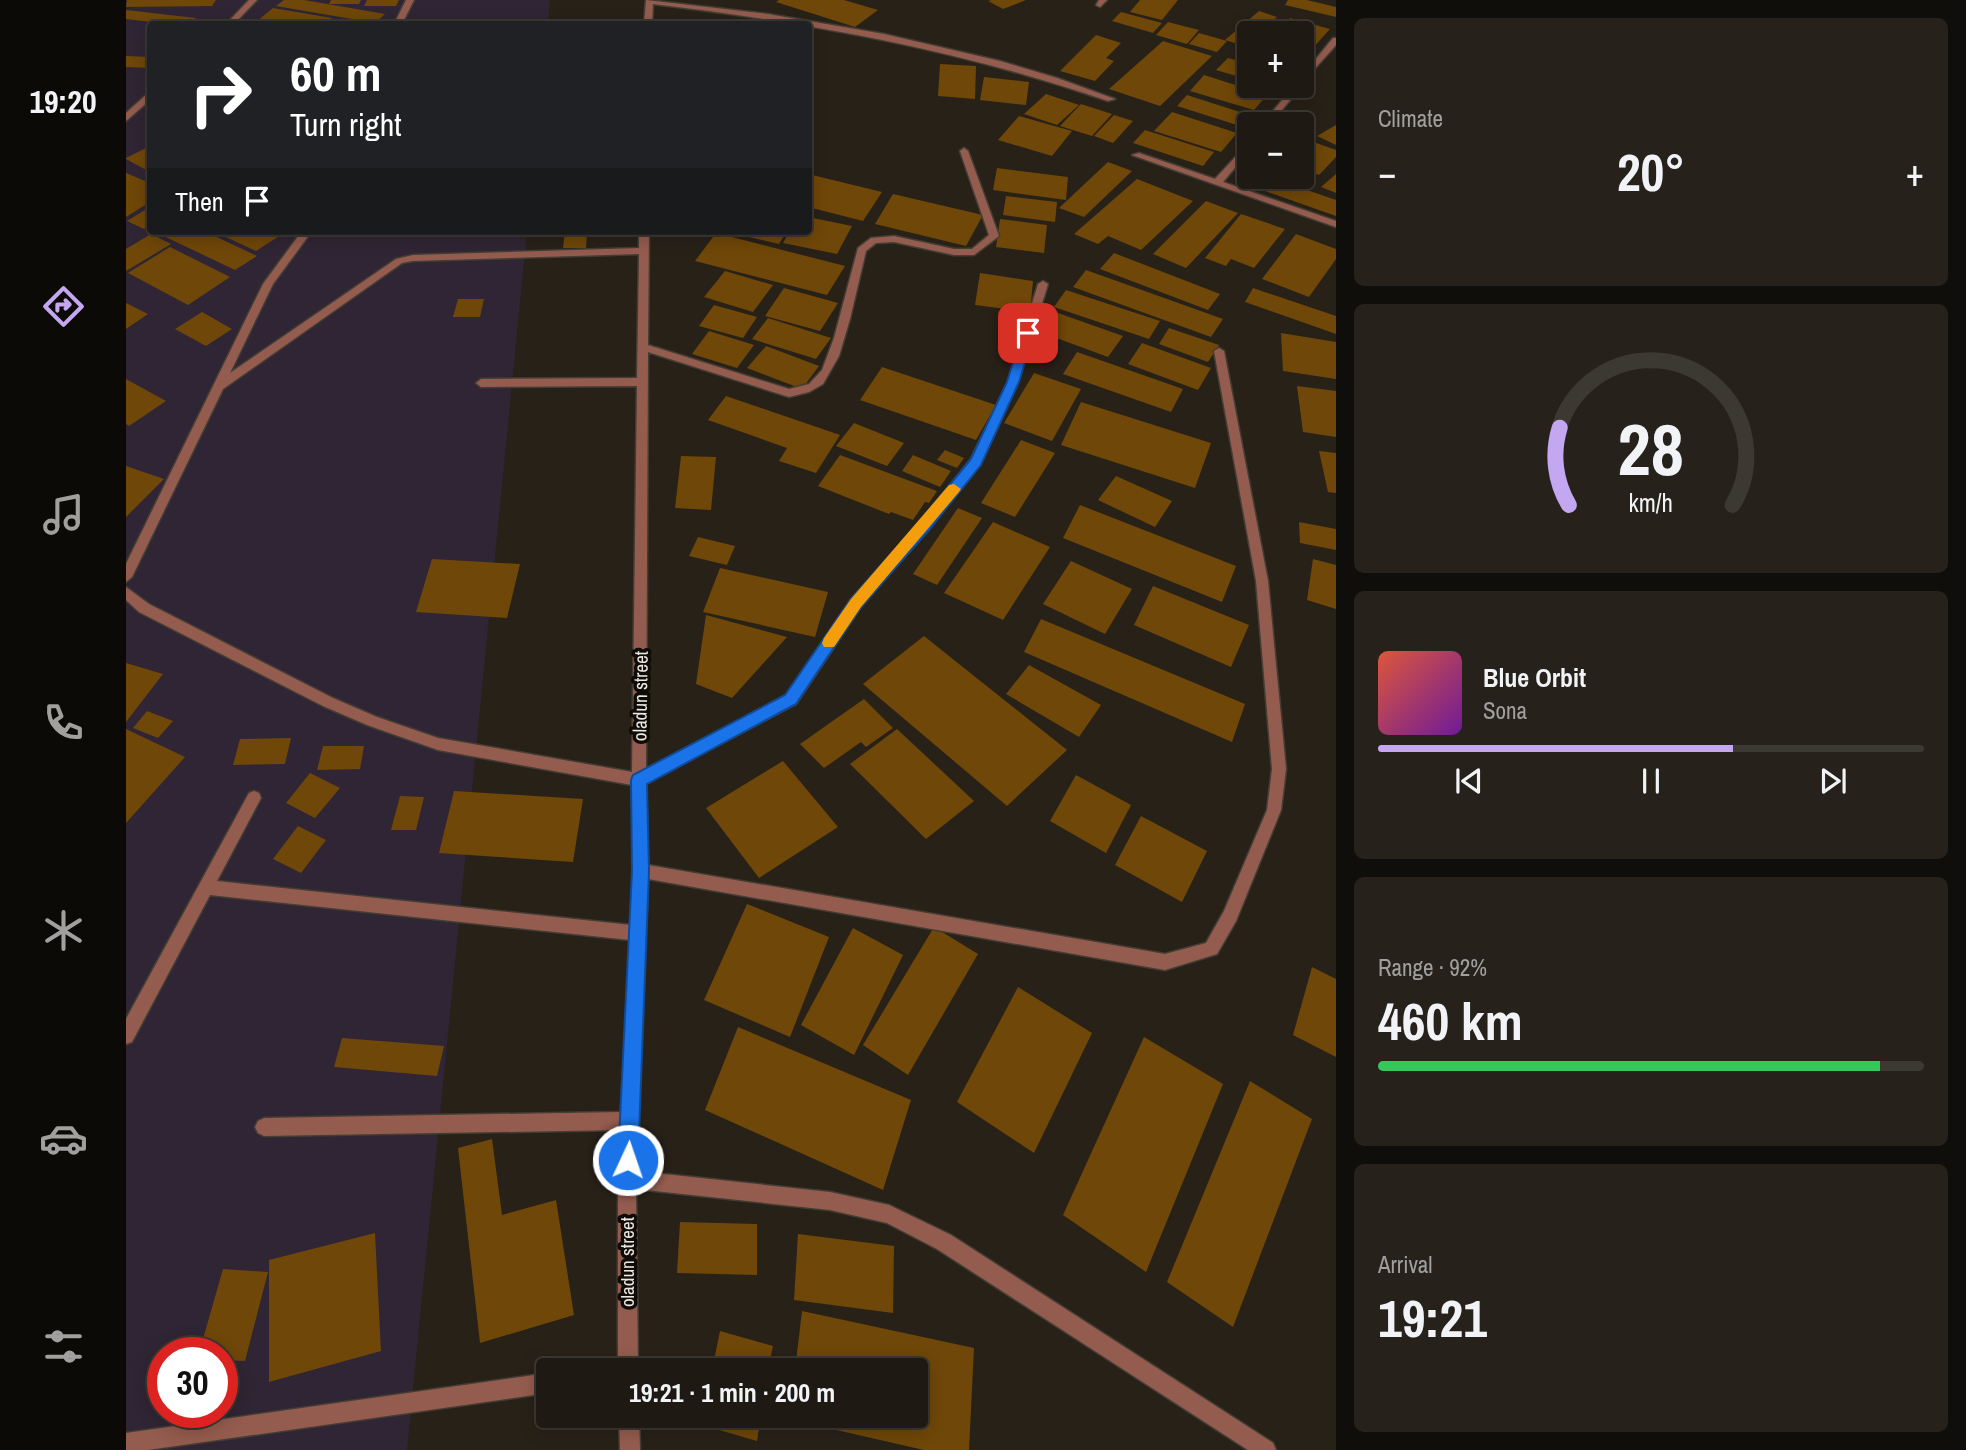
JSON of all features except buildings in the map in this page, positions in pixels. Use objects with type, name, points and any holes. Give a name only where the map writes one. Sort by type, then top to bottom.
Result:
[{"type":"street","points":[[233,21],[253,0]]},
{"type":"street","points":[[400,21],[410,0]]},
{"type":"street","points":[[648,21],[650,0],[806,21]]},
{"type":"street","points":[[812,22],[925,43],[1054,79],[1111,99]]},
{"type":"street","points":[[1314,67],[1336,40]]},
{"type":"street","points":[[1276,112],[1288,98]]},
{"type":"street","points":[[126,118],[147,99]]},
{"type":"street","points":[[644,346],[789,393],[804,391],[819,382],[832,362],[861,250],[874,240],[894,239],[954,252],[974,252],[994,236],[964,151]]},
{"type":"street","points":[[1136,155],[1336,224]]},
{"type":"street","points":[[1218,182],[1237,159]]},
{"type":"street","points":[[126,576],[268,284],[304,235]]},
{"type":"street","name":"oladun street","points":[[628,1358],[627,1179],[640,871],[644,235]]},
{"type":"street","points":[[216,388],[399,261],[413,258],[644,251]]},
{"type":"street","points":[[126,592],[144,608],[328,702],[372,721],[438,744],[639,780],[791,700],[856,603],[924,526],[976,461],[1013,382],[1043,284]]},
{"type":"street","points":[[640,871],[1166,962],[1211,949],[1230,916],[1274,810],[1279,769],[1262,581],[1219,351]]},
{"type":"street","points":[[481,383],[643,382]]},
{"type":"street","points":[[126,1036],[254,799]]},
{"type":"street","points":[[206,887],[638,933]]},
{"type":"street","points":[[264,1126],[630,1121]]},
{"type":"street","points":[[627,1179],[830,1201],[889,1214],[944,1242],[1266,1450]]},
{"type":"street","points":[[126,1443],[536,1385]]},
{"type":"street","points":[[629,1428],[630,1450]]},
{"type":"shaded area","points":[[126,0],[550,0],[548,21],[147,21],[147,235],[527,235],[407,1450],[126,1450]]},
{"type":"slow traffic","points":[[829,643],[856,603],[954,489]]},
{"type":"route","points":[[628,1160],[640,871],[639,780],[791,700],[856,603],[924,526],[976,461],[1013,382],[1028,333]]}]
